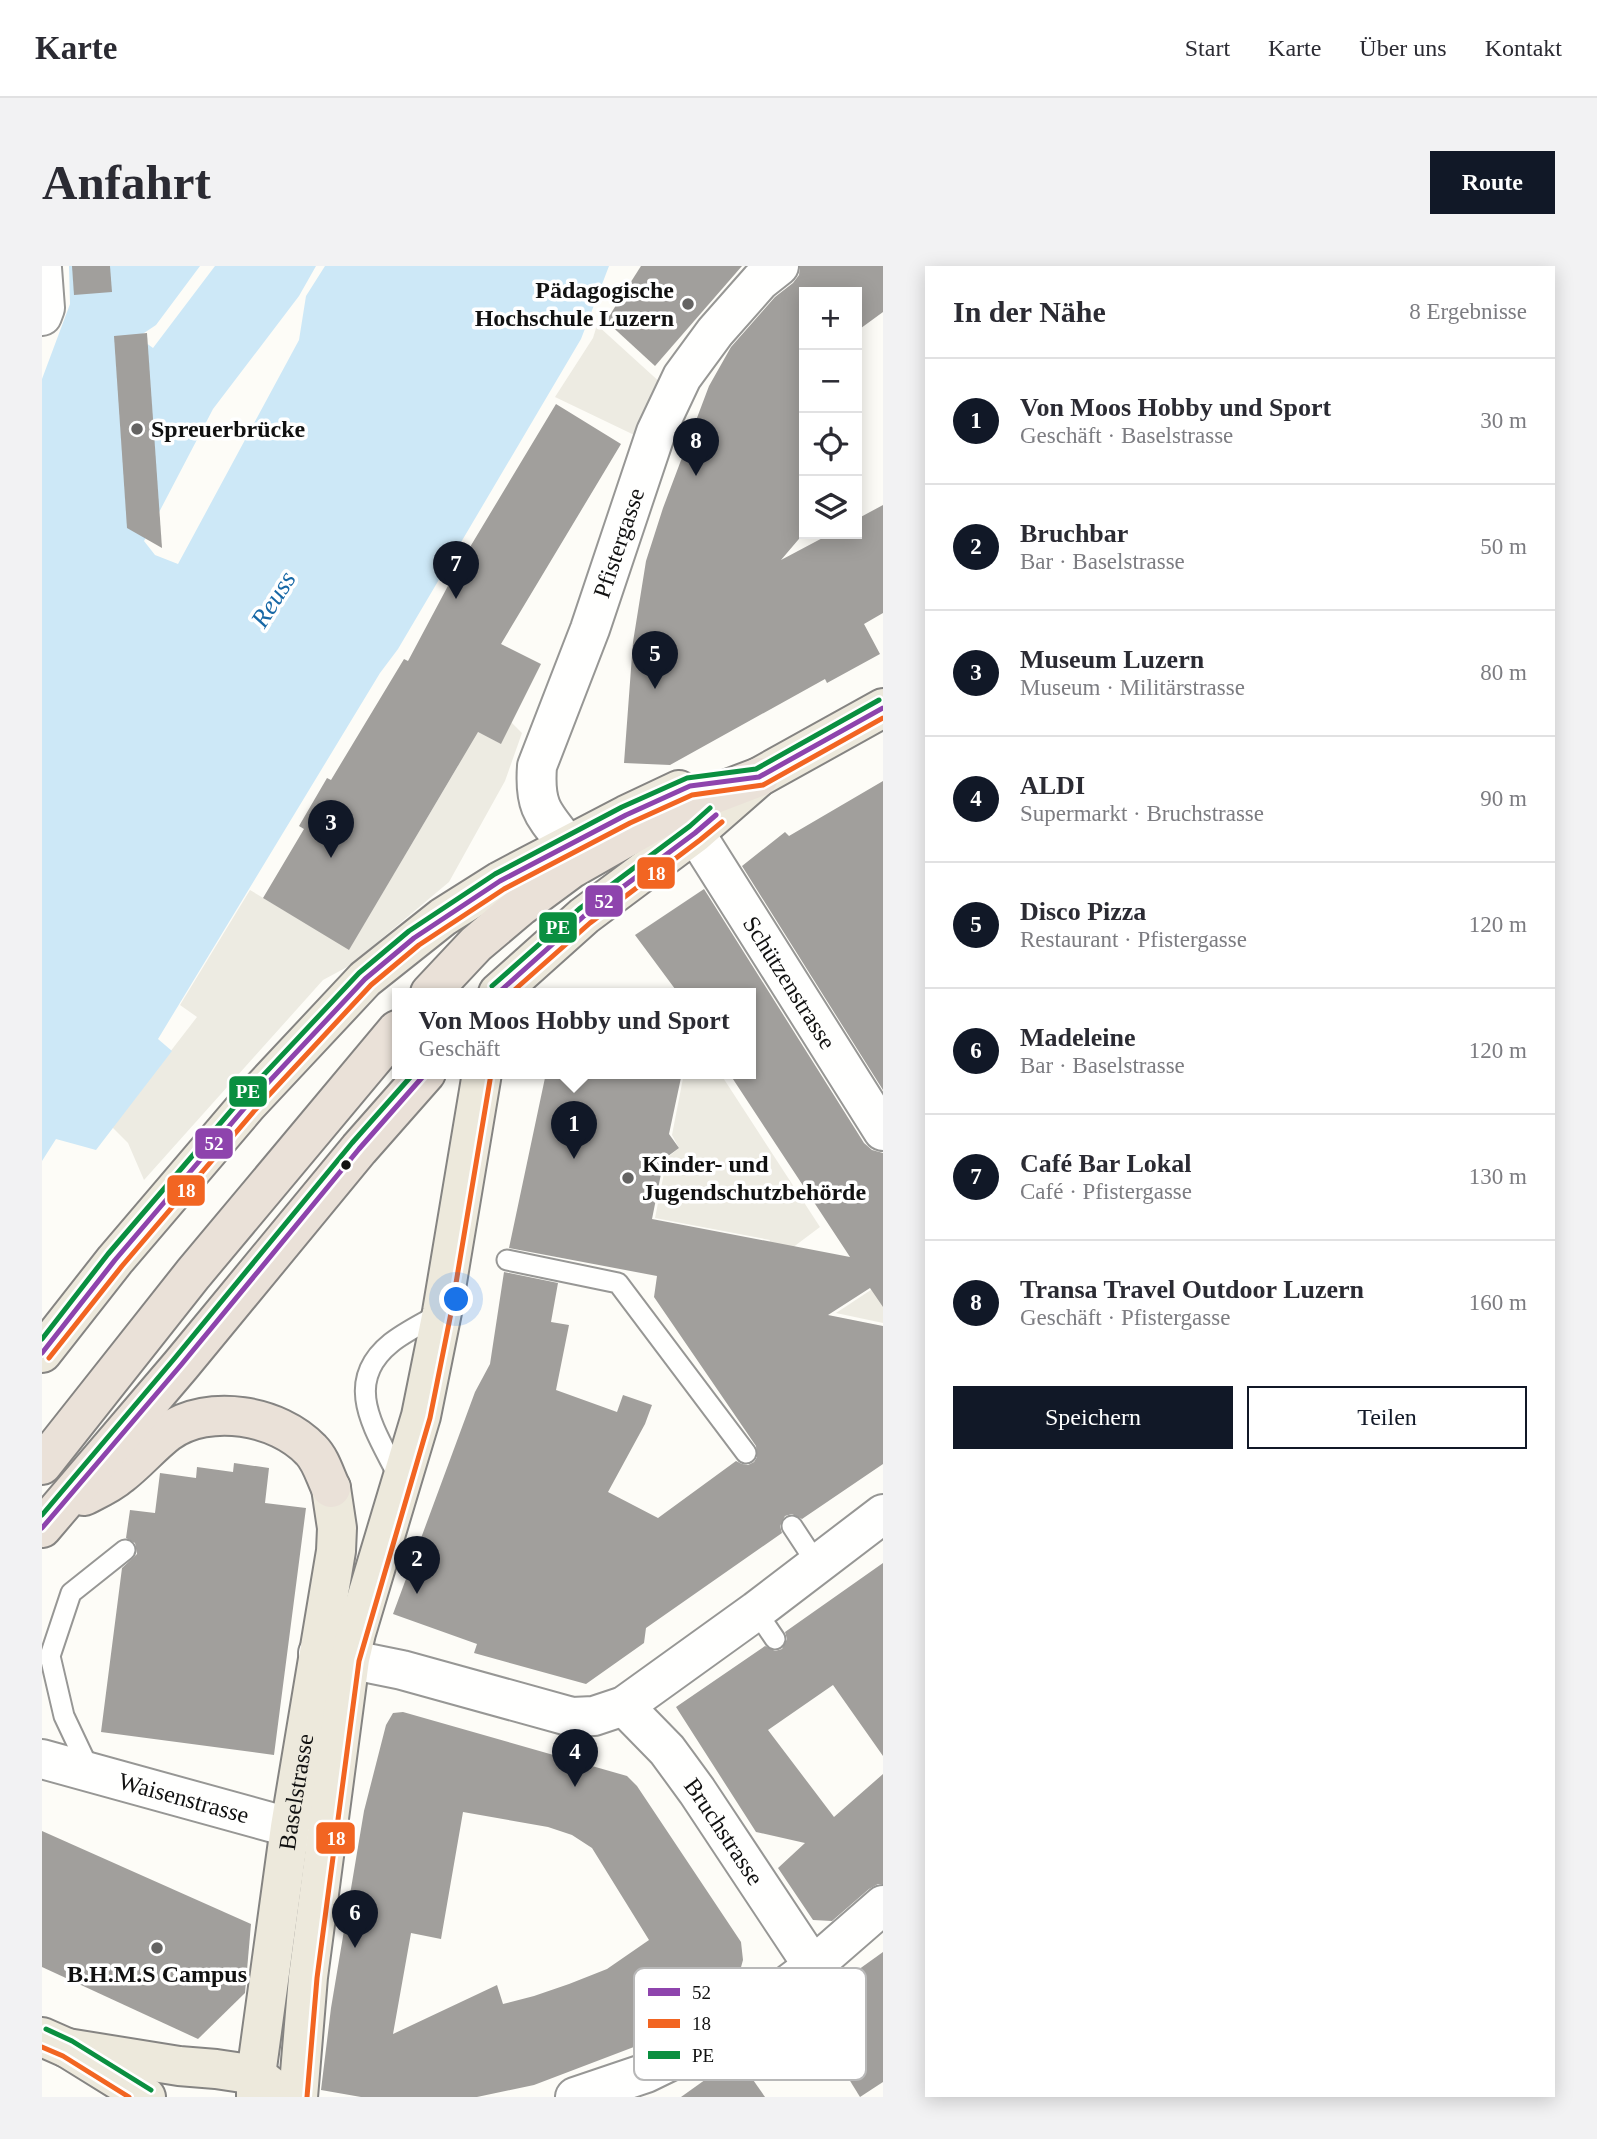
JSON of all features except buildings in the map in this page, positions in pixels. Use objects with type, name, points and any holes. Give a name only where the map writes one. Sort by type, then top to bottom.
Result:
[{"type":"highway","points":[[435,988],[476,944],[521,906],[570,857],[678,808],[759,777]]},
{"type":"highway","points":[[42,1465],[185,1284],[392,1036]]},
{"type":"highway","points":[[48,1520],[421,1079]]},
{"type":"highway","points":[[48,1520],[118,1477],[170,1431],[190,1422],[233,1415],[272,1425],[292,1435],[313,1452],[331,1488]]},
{"type":"main road","points":[[504,988],[584,916],[695,834],[759,777],[883,708]]},
{"type":"main road","points":[[42,1353],[115,1260],[248,1104],[365,979],[443,916],[500,881],[570,857]]},
{"type":"main road","name":"Baselstrasse","points":[[264,2090],[290,1827],[334,1656],[356,1633],[421,1416],[442,1311],[481,1079]]},
{"type":"main road","name":"Baselstrasse","points":[[298,2097],[304,2010],[327,1838],[337,1528],[331,1488]]},
{"type":"main road","points":[[55,2043],[179,2066],[216,2069],[264,2090]]},
{"type":"main road","points":[[55,2043],[146,2097]]},
{"type":"street","name":"Pfistergasse","points":[[570,857],[538,803],[537,766],[590,629],[656,432],[682,377],[715,332],[760,281],[779,266]]},
{"type":"street","points":[[42,268],[45,309],[42,316]]},
{"type":"street","name":"Schützenstrasse","points":[[695,834],[883,1131]]},
{"type":"street","points":[[334,1656],[402,1670],[572,1717],[594,1716],[624,1706],[765,1625],[817,1564],[883,1514]]},
{"type":"street","name":"Bruchstrasse","points":[[624,1706],[667,1749],[813,1966]]},
{"type":"street","name":"Waisenstrasse","points":[[42,1759],[327,1838]]},
{"type":"street","points":[[810,1968],[883,1905]]},
{"type":"street","points":[[575,2097],[634,2077]]},
{"type":"lane","points":[[507,1260],[618,1283],[746,1453]]},
{"type":"lane","points":[[401,1482],[368,1414],[365,1379],[373,1362],[392,1342],[442,1311]]},
{"type":"lane","points":[[792,1526],[817,1564]]},
{"type":"lane","points":[[90,1772],[64,1716],[50,1656],[71,1593],[125,1550]]},
{"type":"shaded area","points":[[597,325],[674,395],[653,444],[555,397],[593,338]]},
{"type":"shaded area","points":[[422,704],[500,743],[511,722],[522,733],[505,781],[449,882],[349,966],[323,980],[144,1180],[128,1143],[112,1127],[197,1017],[180,1005],[250,890],[349,949],[458,766]]},
{"type":"shaded area","points":[[683,1079],[724,1079],[820,1227],[788,1251],[759,1298],[770,1240],[655,1218],[667,1158],[679,1148],[672,1135]]},
{"type":"shaded area","points":[[883,1282],[883,1323],[836,1313]]},
{"type":"water","name":"Reuss","points":[[69,266],[200,266],[156,325],[138,337],[153,348],[215,266],[316,266],[299,296],[213,409],[144,541],[155,555],[178,564],[299,340],[306,296],[325,266],[609,266],[581,339],[398,649],[380,673],[158,1039],[172,1051],[96,1150],[56,1139],[42,1161],[42,379],[70,304]]},
{"type":"transit line","name":"PE","points":[[42,1339],[108,1254],[242,1098],[359,973],[409,931],[495,874],[622,807],[687,778],[756,769],[879,700]]},
{"type":"transit line","name":"52","points":[[42,1353],[115,1260],[248,1104],[365,979],[414,938],[500,881],[626,815],[690,786],[759,777],[883,708]]},
{"type":"transit line","name":"18","points":[[49,1358],[122,1266],[255,1110],[371,985],[419,945],[504,889],[630,823],[692,795],[763,785],[883,718]]},
{"type":"transit line","name":"PE","points":[[492,986],[579,909],[710,808]]},
{"type":"transit line","name":"52","points":[[504,988],[584,916],[716,815]]},
{"type":"transit line","name":"18","points":[[517,988],[590,923],[722,822]]},
{"type":"transit line","name":"PE","points":[[42,1515],[352,1143],[409,1079]]},
{"type":"transit line","name":"52","points":[[42,1528],[421,1079]]},
{"type":"transit line","name":"18","points":[[307,2097],[317,1978],[359,1661],[430,1418],[451,1313],[490,1079]]},
{"type":"transit line","name":"PE","points":[[46,2029],[72,2041],[151,2090]]},
{"type":"transit line","name":"18","points":[[42,2047],[63,2056],[129,2097]]},
{"type":"place","name":"Pädagogische Hochschule Luzern","points":[[688,304]]},
{"type":"place","name":"Spreuerbrücke","points":[[137,429]]},
{"type":"place","name":"Transa Travel Outdoor Luzern","points":[[696,476]]},
{"type":"place","name":"Café Bar Lokal","points":[[456,599]]},
{"type":"place","name":"Disco Pizza","points":[[655,689]]},
{"type":"place","name":"Museum Luzern","points":[[331,858]]},
{"type":"place","name":"Von Moos Hobby und Sport","points":[[574,1159]]},
{"type":"place","name":"Kinder- und Jugendschutzbehörde","points":[[628,1178]]},
{"type":"place","name":"Bruchbar","points":[[417,1594]]},
{"type":"place","name":"ALDI","points":[[575,1787]]},
{"type":"place","name":"B.H.M.S Campus","points":[[157,1948]]},
{"type":"place","name":"Madeleine","points":[[355,1948]]}]
